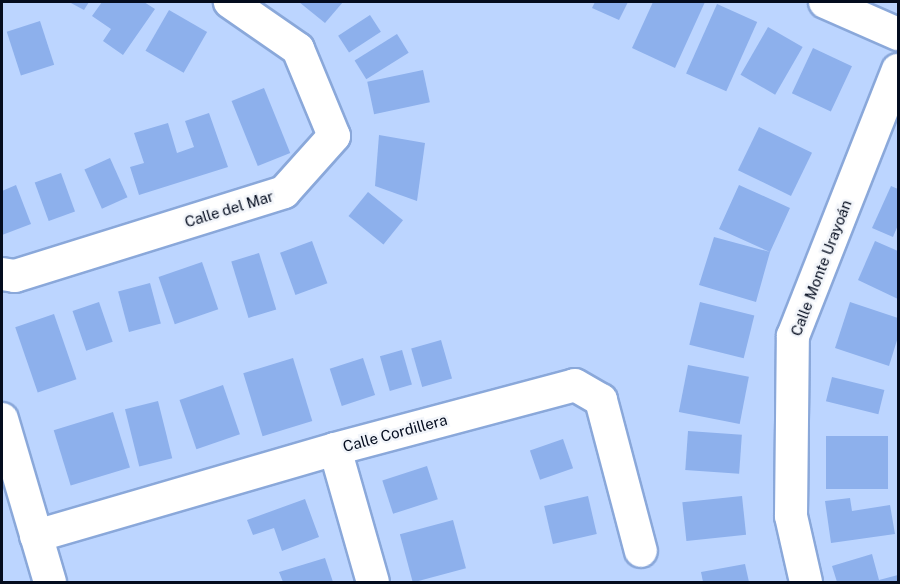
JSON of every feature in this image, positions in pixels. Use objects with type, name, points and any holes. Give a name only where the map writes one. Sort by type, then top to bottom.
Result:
[{"type":"street","name":"Calle del Mar","points":[[2,274],[15,276],[284,192],[334,136],[298,49],[230,2]]},
{"type":"street","points":[[825,2],[898,34]]},
{"type":"street","name":"Calle Monte Urayoán","points":[[806,582],[791,516],[793,336],[898,70]]},
{"type":"street","name":"Calle Cordillera","points":[[36,536],[335,449],[575,385],[601,400],[641,551]]},
{"type":"street","points":[[2,419],[50,582]]},
{"type":"street","points":[[335,449],[373,582]]},
{"type":"building","points":[[69,2],[89,2],[84,10]]},
{"type":"building","points":[[102,2],[144,2],[155,9],[123,55],[103,41],[111,29],[92,16]]},
{"type":"building","points":[[299,2],[343,2],[325,23]]},
{"type":"building","points":[[595,2],[628,2],[619,20],[592,8]]},
{"type":"building","points":[[653,2],[705,2],[675,68],[632,48]]},
{"type":"building","points":[[717,4],[757,22],[726,91],[686,73]]},
{"type":"building","points":[[169,10],[207,32],[184,73],[146,51]]},
{"type":"building","points":[[370,15],[381,32],[349,52],[338,36]]},
{"type":"building","points":[[40,21],[54,65],[21,76],[7,32]]},
{"type":"building","points":[[768,27],[803,47],[775,95],[740,75]]},
{"type":"building","points":[[397,34],[409,53],[366,79],[355,60]]},
{"type":"building","points":[[813,48],[852,66],[831,111],[792,93]]},
{"type":"building","points":[[423,70],[430,102],[374,114],[367,82]]},
{"type":"building","points":[[264,88],[290,153],[258,166],[232,101]]},
{"type":"building","points":[[209,113],[228,167],[139,195],[130,167],[144,163],[134,133],[168,123],[177,153],[194,147],[185,121]]},
{"type":"building","points":[[759,127],[812,153],[791,196],[738,170]]},
{"type":"building","points":[[379,135],[425,143],[417,201],[375,186]]},
{"type":"building","points":[[110,158],[127,197],[102,209],[84,169]]},
{"type":"building","points":[[61,173],[75,212],[49,221],[35,183]]},
{"type":"building","points":[[16,185],[31,224],[2,235],[2,191]]},
{"type":"building","points":[[739,185],[790,208],[770,252],[719,229]]},
{"type":"building","points":[[891,186],[898,189],[898,225],[893,237],[872,228]]},
{"type":"building","points":[[368,192],[403,220],[383,244],[348,216]]},
{"type":"building","points":[[714,237],[770,252],[756,302],[699,285]]},
{"type":"building","points":[[312,241],[327,283],[295,295],[280,253]]},
{"type":"building","points":[[875,241],[898,251],[898,299],[858,280]]},
{"type":"building","points":[[259,253],[276,309],[249,318],[231,261]]},
{"type":"building","points":[[202,262],[218,309],[175,324],[159,277]]},
{"type":"building","points":[[150,283],[161,324],[129,332],[118,292]]},
{"type":"building","points":[[99,302],[113,342],[86,351],[73,311]]},
{"type":"building","points":[[700,302],[754,316],[744,358],[689,345]]},
{"type":"building","points":[[850,302],[898,318],[898,337],[889,366],[835,348]]},
{"type":"building","points":[[54,314],[76,379],[38,393],[15,327]]},
{"type":"building","points":[[441,340],[452,378],[422,387],[411,349]]},
{"type":"building","points":[[402,350],[412,385],[390,391],[380,356]]},
{"type":"building","points":[[293,358],[312,421],[263,436],[243,373]]},
{"type":"building","points":[[363,358],[375,395],[342,406],[330,369]]},
{"type":"building","points":[[688,365],[749,377],[740,424],[679,412]]},
{"type":"building","points":[[832,377],[884,390],[878,414],[826,401]]},
{"type":"building","points":[[223,385],[240,434],[196,449],[180,400]]},
{"type":"building","points":[[158,401],[172,458],[139,466],[125,409]]},
{"type":"building","points":[[113,412],[130,467],[71,486],[54,430]]},
{"type":"building","points":[[688,431],[742,435],[739,474],[685,470]]},
{"type":"building","points":[[826,436],[888,436],[888,489],[826,489]]},
{"type":"building","points":[[563,439],[573,468],[540,480],[530,450]]},
{"type":"building","points":[[427,466],[438,499],[393,514],[382,481]]},
{"type":"building","points":[[588,496],[597,534],[553,544],[544,506]]},
{"type":"building","points":[[742,496],[746,535],[686,541],[682,502]]},
{"type":"building","points":[[850,498],[852,511],[890,505],[895,534],[831,543],[825,501]]},
{"type":"building","points":[[305,499],[319,537],[282,551],[274,528],[253,535],[247,520]]},
{"type":"building","points":[[453,520],[466,568],[413,582],[400,534]]},
{"type":"building","points":[[872,554],[879,580],[898,575],[898,582],[837,582],[832,566]]},
{"type":"building","points":[[325,558],[333,582],[283,582],[279,572]]},
{"type":"building","points":[[745,564],[749,582],[703,582],[701,572]]}]
